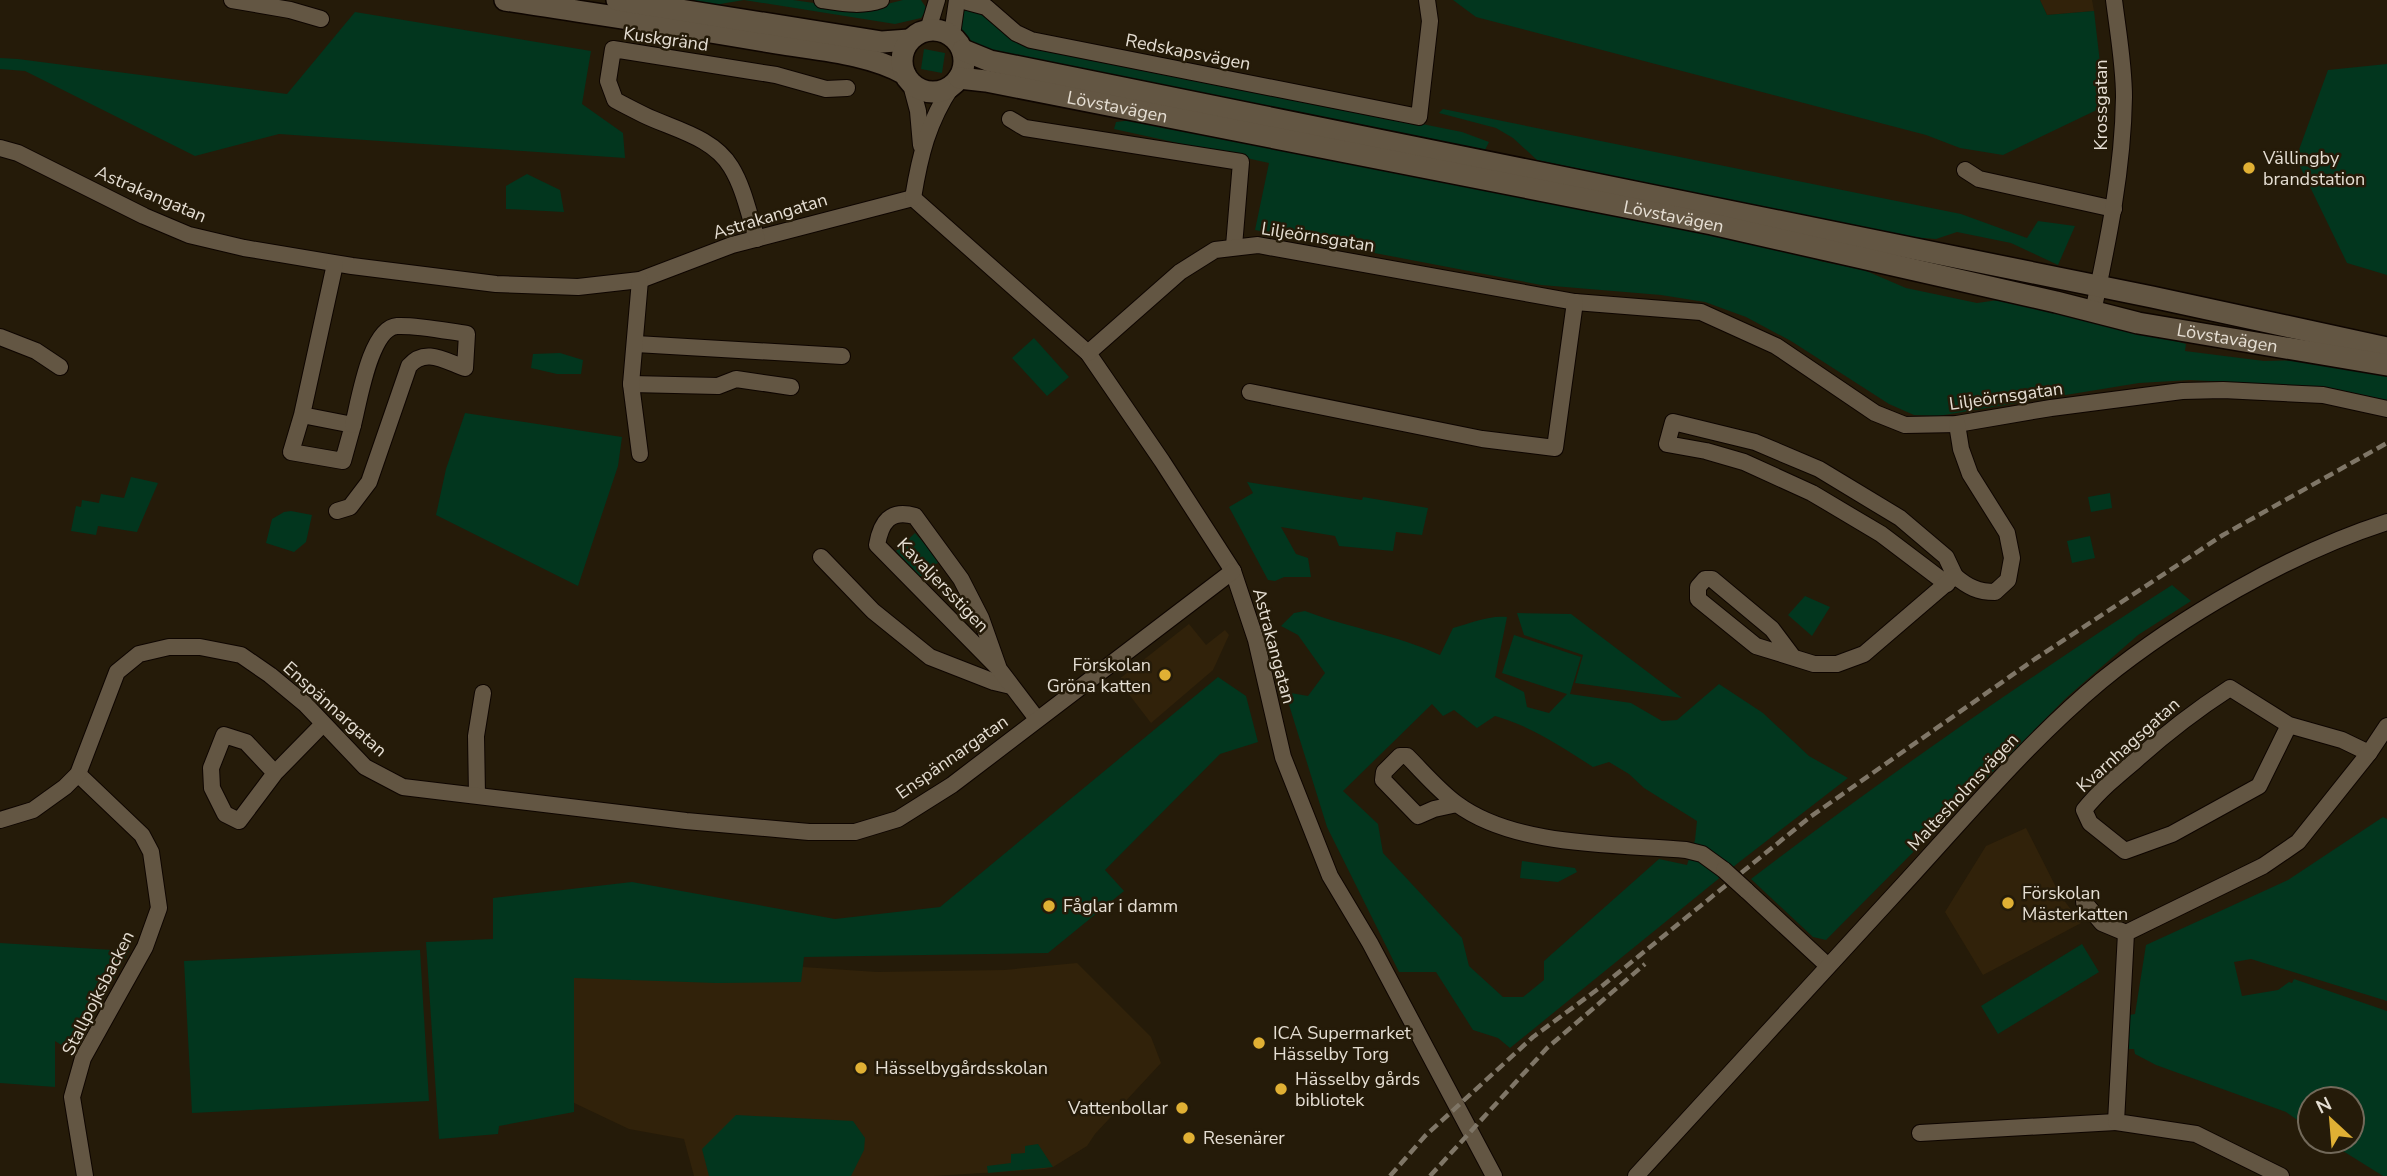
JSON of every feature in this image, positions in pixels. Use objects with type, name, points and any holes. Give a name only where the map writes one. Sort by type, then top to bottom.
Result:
[{"type":"street","points":[[232,0],[290,10],[321,19]]},
{"type":"street","name":"Lövstavägen","points":[[505,0],[674,25],[879,62],[908,78],[916,87],[933,92],[943,90],[956,82],[986,81],[1698,221],[2138,323],[2387,365]]},
{"type":"street","name":"Lövstavägen","points":[[617,0],[882,42],[936,29],[958,43],[1003,64],[2098,286],[2387,348]]},
{"type":"street","points":[[822,0],[851,4],[871,4],[881,0]]},
{"type":"street","points":[[921,151],[918,111],[902,63],[904,51],[919,35],[937,0]]},
{"type":"street","name":"Redskapsvägen","points":[[958,43],[959,0],[986,7],[1016,33],[1031,40],[1419,117],[1430,21],[1427,0]]},
{"type":"street","name":"Krossgatan","points":[[2093,312],[2114,209],[2124,96],[2114,0]]},
{"type":"street","points":[[914,198],[921,151],[935,114],[956,82],[965,60],[958,43]]},
{"type":"street","name":"Kuskgränd","points":[[757,239],[739,182],[730,164],[716,150],[695,137],[644,116],[615,100],[608,81],[613,49],[776,75],[826,89],[847,88]]},
{"type":"street","points":[[1010,119],[1024,128],[1241,162],[1234,246]]},
{"type":"street","name":"Astrakangatan","points":[[0,148],[18,153],[144,216],[189,235],[335,264],[496,284],[578,287],[640,280],[732,245],[914,198],[1088,353],[1163,461],[1233,571],[1256,640],[1283,757],[1330,876],[1370,943],[1494,1176]]},
{"type":"street","points":[[1965,170],[1979,179],[2114,209]]},
{"type":"street","name":"Liljeörnsgatan","points":[[1088,353],[1180,272],[1214,250],[1258,244],[1575,302],[1701,312],[1776,346],[1875,413],[1905,425],[1957,424],[2051,408],[2182,391],[2223,390],[2323,395],[2387,408]]},
{"type":"street","points":[[335,264],[302,415],[291,452],[344,461],[374,345],[384,330],[396,326],[467,334],[465,368],[428,354],[416,358],[410,366],[369,482],[350,508],[337,511]]},
{"type":"street","points":[[640,280],[631,384],[640,454]]},
{"type":"street","points":[[1250,392],[1482,439],[1555,448],[1575,302]]},
{"type":"street","points":[[0,337],[36,351],[60,367]]},
{"type":"street","points":[[636,344],[842,356]]},
{"type":"street","points":[[730,350],[736,365],[736,379]]},
{"type":"street","points":[[631,384],[718,386],[736,379],[791,387]]},
{"type":"street","points":[[302,415],[353,425]]},
{"type":"street","points":[[1951,580],[1947,558],[1900,519],[1819,469],[1755,442],[1674,422],[1667,444],[1744,462],[1812,493],[1951,580],[1980,592],[1994,592],[2008,580],[2012,558],[2007,533],[1970,474],[1961,449],[1957,424]]},
{"type":"street","name":"Kavaljersstigen","points":[[999,669],[981,618],[961,579],[915,516],[903,513],[888,519],[879,532],[877,545],[999,669],[1037,719]]},
{"type":"street","name":"Maltesholmsvägen","points":[[1636,1176],[2025,752],[2101,682],[2154,642],[2271,572],[2322,545],[2387,522]]},
{"type":"street","points":[[821,557],[873,611],[930,657],[1011,686]]},
{"type":"street","name":"Enspännargatan","points":[[78,774],[117,672],[139,654],[169,647],[200,647],[241,655],[305,704],[365,767],[403,787],[685,821],[809,832],[855,832],[898,819],[952,785],[1233,571]]},
{"type":"street","points":[[1794,657],[1772,629],[1712,579],[1705,579],[1698,587],[1698,599],[1756,646],[1814,664],[1838,664],[1864,654],[1951,580]]},
{"type":"street","name":"Kvarnhagsgatan","points":[[2289,725],[2259,786],[2172,834],[2124,851],[2090,822],[2084,810],[2098,793],[2166,733],[2230,688],[2289,725],[2342,740],[2369,753]]},
{"type":"street","points":[[477,795],[476,736],[483,692]]},
{"type":"street","points":[[275,773],[246,742],[224,736],[211,768],[212,788],[225,814],[239,821],[275,773],[323,724]]},
{"type":"street","points":[[2084,902],[2102,923],[2126,933],[2263,866],[2298,842],[2369,753],[2387,726]]},
{"type":"street","points":[[0,820],[33,810],[78,774]]},
{"type":"street","name":"Stallpojksbacken","points":[[78,774],[142,835],[151,852],[159,908],[145,947],[83,1058],[72,1097],[85,1176]]},
{"type":"street","points":[[1457,804],[1505,829],[1555,839],[1686,850],[1702,855],[1724,870],[1828,966]]},
{"type":"street","points":[[2116,1122],[2126,933]]},
{"type":"street","points":[[1920,1133],[2116,1122],[2196,1135],[2281,1176]]},
{"type":"shaded area","points":[[2040,0],[2092,0],[2094,11],[2047,15]]},
{"type":"shaded area","name":"Förskolan Gröna katten","points":[[1189,624],[1206,645],[1225,630],[1229,635],[1213,670],[1151,723],[1118,680]]},
{"type":"shaded area","name":"Förskolan Mästerkatten","points":[[2026,828],[2060,895],[2081,923],[1983,975],[1945,912],[1986,846]]},
{"type":"shaded area","name":"Hässelbygårdsskolan","points":[[562,957],[729,962],[877,972],[1004,970],[1077,963],[1151,1037],[1161,1063],[1087,1146],[1045,1169],[934,1176],[694,1176],[684,1139],[629,1129],[570,1101]]},
{"type":"green space","points":[[685,0],[744,0],[714,5]]},
{"type":"green space","points":[[744,0],[793,0],[863,10],[903,0],[921,0],[927,9],[921,18],[895,24]]},
{"type":"green space","points":[[1453,0],[2040,0],[2047,15],[2094,11],[2105,106],[2003,155],[1960,148],[1926,135],[1476,17]]},
{"type":"green space","points":[[962,11],[977,11],[1000,30],[1027,45],[1462,132],[1489,142],[1483,154],[980,49],[962,29]]},
{"type":"green space","points":[[355,12],[591,51],[582,104],[623,133],[625,158],[279,134],[195,156],[25,71],[0,69],[0,58],[18,59],[287,94]]},
{"type":"green space","points":[[924,49],[945,53],[942,73],[921,69]]},
{"type":"green space","points":[[2387,64],[2387,275],[2347,263],[2296,158],[2328,70]]},
{"type":"green space","points":[[1443,109],[1961,214],[2027,238],[2038,221],[2075,226],[2058,265],[2011,243],[1957,232],[1936,239],[1898,236],[1537,160],[1513,138],[1496,128],[1439,113]]},
{"type":"green space","points":[[1140,119],[1800,251],[1820,261],[1864,270],[1906,288],[1977,303],[1998,300],[2126,327],[2186,344],[2185,351],[2264,361],[2321,360],[2387,376],[2387,400],[2326,387],[2190,380],[2139,383],[1938,416],[1914,415],[1889,404],[1791,341],[1746,317],[1705,302],[1661,295],[1541,285],[1255,230],[1269,163],[1114,129],[1116,122]]},
{"type":"green space","points":[[527,174],[560,190],[564,212],[506,209],[506,186]]},
{"type":"green space","points":[[1034,338],[1069,377],[1047,396],[1012,358]]},
{"type":"green space","points":[[560,353],[583,360],[581,374],[557,374],[531,368],[533,354]]},
{"type":"green space","points":[[465,413],[622,437],[618,466],[578,586],[436,515],[446,469]]},
{"type":"green space","points":[[131,477],[158,483],[137,532],[98,526],[96,535],[71,531],[76,506],[81,507],[82,500],[99,503],[101,494],[124,498]]},
{"type":"green space","points":[[1247,482],[1428,508],[1422,535],[1396,532],[1393,551],[1339,546],[1335,536],[1281,527],[1296,554],[1308,558],[1311,577],[1268,580],[1229,507],[1253,493]]},
{"type":"green space","points":[[2110,493],[2112,508],[2091,512],[2088,497]]},
{"type":"green space","points":[[291,511],[312,515],[306,542],[294,552],[266,543],[272,519]]},
{"type":"green space","points":[[915,533],[940,561],[920,577],[896,551]]},
{"type":"green space","points":[[2090,536],[2095,558],[2072,563],[2067,541]]},
{"type":"green space","points":[[2172,585],[2191,601],[2138,635],[2066,698],[1826,940],[1813,937],[1751,879],[1958,728]]},
{"type":"green space","points":[[1805,596],[1830,607],[1812,636],[1788,615]]},
{"type":"green space","points":[[1305,611],[1407,642],[1440,655],[1453,628],[1487,618],[1507,617],[1495,677],[1524,692],[1527,707],[1549,713],[1567,694],[1502,673],[1514,635],[1581,657],[1570,694],[1631,703],[1662,721],[1677,720],[1719,684],[1763,713],[1809,756],[1848,778],[1738,863],[1510,1048],[1498,1038],[1473,1030],[1436,972],[1399,972],[1327,827],[1285,692],[1308,696],[1325,673],[1298,635],[1281,626],[1294,613]],"holes":[[[1432,704],[1443,716],[1454,710],[1477,728],[1495,716],[1521,725],[1593,767],[1609,762],[1629,774],[1644,788],[1697,821],[1695,840],[1687,865],[1659,859],[1544,961],[1544,980],[1523,997],[1503,997],[1469,966],[1462,938],[1383,853],[1378,824],[1343,791]]]},
{"type":"green space","points":[[1517,613],[1571,614],[1682,698],[1575,683],[1583,655],[1524,635]]},
{"type":"green space","points":[[1218,677],[1246,696],[1258,742],[1220,754],[1105,870],[1124,891],[1048,953],[804,957],[801,982],[716,983],[574,978],[574,1112],[499,1126],[498,1134],[439,1139],[426,942],[493,939],[493,898],[632,882],[835,919],[940,907]]},
{"type":"green space","points":[[2383,817],[2387,819],[2387,1001],[2251,959],[2234,962],[2242,996],[2278,990],[2289,982],[2292,983],[2294,979],[2387,1011],[2387,1176],[2349,1155],[2366,1155],[2366,1085],[2296,1085],[2296,1119],[2286,1112],[2156,1065],[2135,1054],[2134,1049],[2127,1049],[2129,1015],[2135,1014],[2146,945],[2288,880]]},
{"type":"green space","points":[[1522,861],[1575,868],[1577,872],[1558,882],[1520,878]]},
{"type":"green space","points":[[0,943],[129,951],[74,1053],[55,1041],[55,1087],[0,1083]]},
{"type":"green space","points":[[2082,944],[2099,972],[1998,1034],[1981,1006]]},
{"type":"green space","points":[[420,950],[429,1101],[192,1113],[184,961]]},
{"type":"green space","points":[[736,1115],[853,1121],[865,1138],[864,1150],[851,1176],[709,1176],[702,1149]]},
{"type":"green space","points":[[1038,1144],[1053,1167],[988,1173],[987,1166],[1011,1163],[1011,1154],[1025,1153],[1025,1146]]},
{"type":"railway","points":[[1390,1176],[1425,1136],[1533,1037],[1602,986],[1810,817],[2035,659],[2223,535],[2387,443]]},
{"type":"railway","points":[[1430,1176],[1547,1048],[1645,964]]},
{"type":"place","name":"Vällingby brandstation","points":[[2249,168]]},
{"type":"place","name":"Förskolan Gröna katten","points":[[1165,675]]},
{"type":"place","name":"Förskolan Mästerkatten","points":[[2008,903]]},
{"type":"place","name":"Fåglar i damm","points":[[1049,906]]},
{"type":"place","name":"ICA Supermarket Hässelby Torg","points":[[1259,1043]]},
{"type":"place","name":"Hässelbygårdsskolan","points":[[861,1068]]},
{"type":"place","name":"Hässelby gårds bibliotek","points":[[1281,1089]]},
{"type":"place","name":"Vattenbollar","points":[[1182,1108]]},
{"type":"place","name":"Resenärer","points":[[1189,1138]]}]
